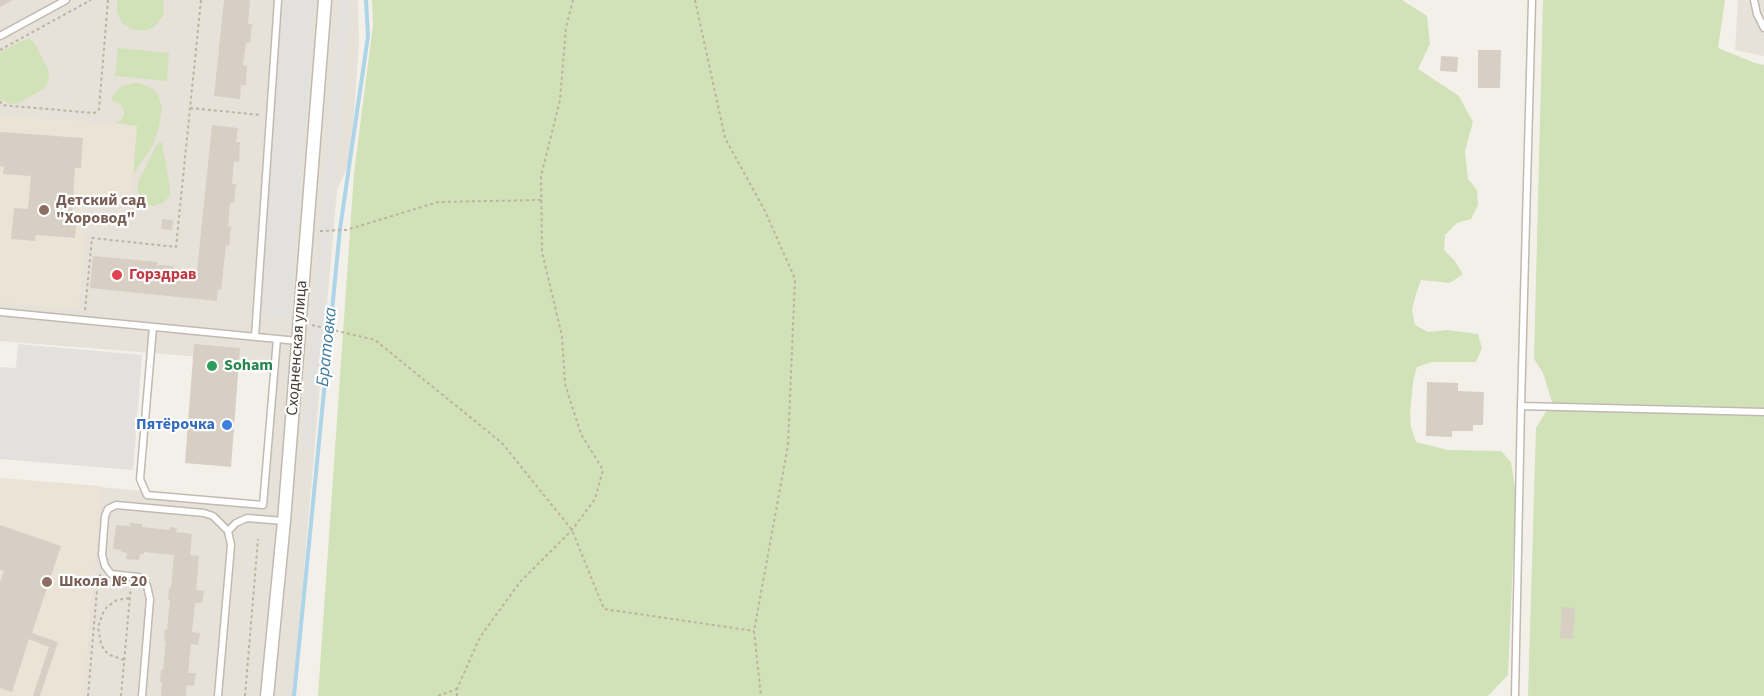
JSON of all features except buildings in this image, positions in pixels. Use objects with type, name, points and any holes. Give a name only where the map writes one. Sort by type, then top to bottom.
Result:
[{"type":"street","name":"Сходненская улица","points":[[267,696],[284,521],[325,0]]},
{"type":"lane","points":[[0,36],[66,0]]},
{"type":"lane","points":[[255,337],[278,0]]},
{"type":"lane","points":[[1515,696],[1532,0]]},
{"type":"lane","points":[[1754,0],[1757,14],[1764,28]]},
{"type":"lane","points":[[0,312],[298,341]]},
{"type":"lane","points":[[153,327],[140,479],[147,495],[263,505],[277,339]]},
{"type":"lane","points":[[1521,406],[1764,412]]},
{"type":"lane","points":[[142,696],[150,599],[143,579],[111,574],[105,566],[102,555],[105,516],[108,509],[116,505],[204,513],[213,516],[228,531],[231,544],[218,696]]},
{"type":"lane","points":[[228,531],[236,523],[247,518],[284,521]]},
{"type":"path","points":[[0,50],[91,0]]},
{"type":"path","points":[[1,103],[97,112],[108,0]]},
{"type":"path","points":[[84,320],[92,238],[176,247],[201,0]]},
{"type":"path","points":[[457,696],[457,689],[480,637],[520,582],[572,530],[595,498],[603,470],[581,434],[565,384],[562,336],[542,252],[540,176],[560,100],[566,27],[573,0]]},
{"type":"path","points":[[695,0],[725,138],[765,211],[795,279],[788,446],[754,631],[761,696]]},
{"type":"path","points":[[190,108],[270,116]]},
{"type":"path","points":[[307,232],[346,230],[438,202],[541,200]]},
{"type":"path","points":[[300,322],[375,340],[502,443],[572,530],[604,609],[754,631]]},
{"type":"path","points":[[245,696],[258,539]]},
{"type":"path","points":[[88,696],[98,578],[105,566]]},
{"type":"path","points":[[121,696],[132,576]]},
{"type":"path","points":[[124,660],[110,656],[105,651],[101,644],[98,627],[107,607],[117,600],[130,598]]},
{"type":"path","points":[[438,696],[457,689]]},
{"type":"shaded area","points":[[0,0],[358,0],[359,41],[351,157],[337,190],[293,696],[0,696],[0,478],[266,502],[277,363],[0,341]]},
{"type":"shaded area","points":[[282,0],[315,0],[289,317],[260,314]]},
{"type":"shaded area","points":[[340,0],[350,0],[312,449],[302,448]]},
{"type":"shaded area","points":[[1738,0],[1764,0],[1764,56],[1735,50]]},
{"type":"shaded area","name":"Детский сад \"Хоровод\"","points":[[0,115],[137,126],[131,207],[89,204],[78,309],[0,302]]},
{"type":"shaded area","points":[[18,344],[142,355],[133,470],[0,459],[0,367],[16,368]]},
{"type":"shaded area","name":"Школа № 20","points":[[0,478],[102,486],[83,696],[0,696]]},
{"type":"green space","points":[[117,0],[163,0],[163,16],[154,27],[148,30],[134,30],[122,23],[117,11]]},
{"type":"green space","points":[[372,0],[1402,0],[1427,16],[1430,44],[1418,69],[1459,96],[1473,122],[1465,151],[1468,179],[1477,190],[1478,205],[1471,219],[1457,223],[1445,235],[1444,250],[1463,274],[1450,283],[1421,280],[1412,310],[1415,325],[1428,332],[1447,330],[1478,334],[1482,348],[1476,362],[1432,362],[1417,367],[1413,382],[1411,427],[1416,442],[1448,450],[1501,451],[1511,462],[1516,493],[1508,675],[1488,696],[318,696],[354,173],[373,25]]},
{"type":"green space","points":[[1543,0],[1725,0],[1718,48],[1764,65],[1764,696],[1528,696],[1536,428],[1552,402],[1543,373],[1534,359]]},
{"type":"green space","points":[[26,39],[34,42],[48,69],[49,80],[44,89],[19,103],[9,104],[0,99],[0,52]]},
{"type":"green space","points":[[118,48],[169,53],[167,81],[115,76]]},
{"type":"green space","points":[[140,83],[153,89],[158,94],[162,107],[153,145],[133,175],[137,126],[115,123],[124,116],[124,111],[120,104],[112,101],[112,97],[120,87]]},
{"type":"green space","points":[[160,142],[171,193],[164,203],[153,206],[147,205],[139,197],[137,185]]},
{"type":"waterway","name":"Братовка","points":[[294,696],[340,229],[368,36],[366,0]]},
{"type":"place","name":"Детский сад \"Хоровод\"","points":[[44,210]]},
{"type":"place","name":"Горздрав","points":[[117,275]]},
{"type":"place","name":"Soham","points":[[212,366]]},
{"type":"place","name":"Пятёрочка","points":[[227,425]]},
{"type":"place","name":"Школа № 20","points":[[47,582]]}]
